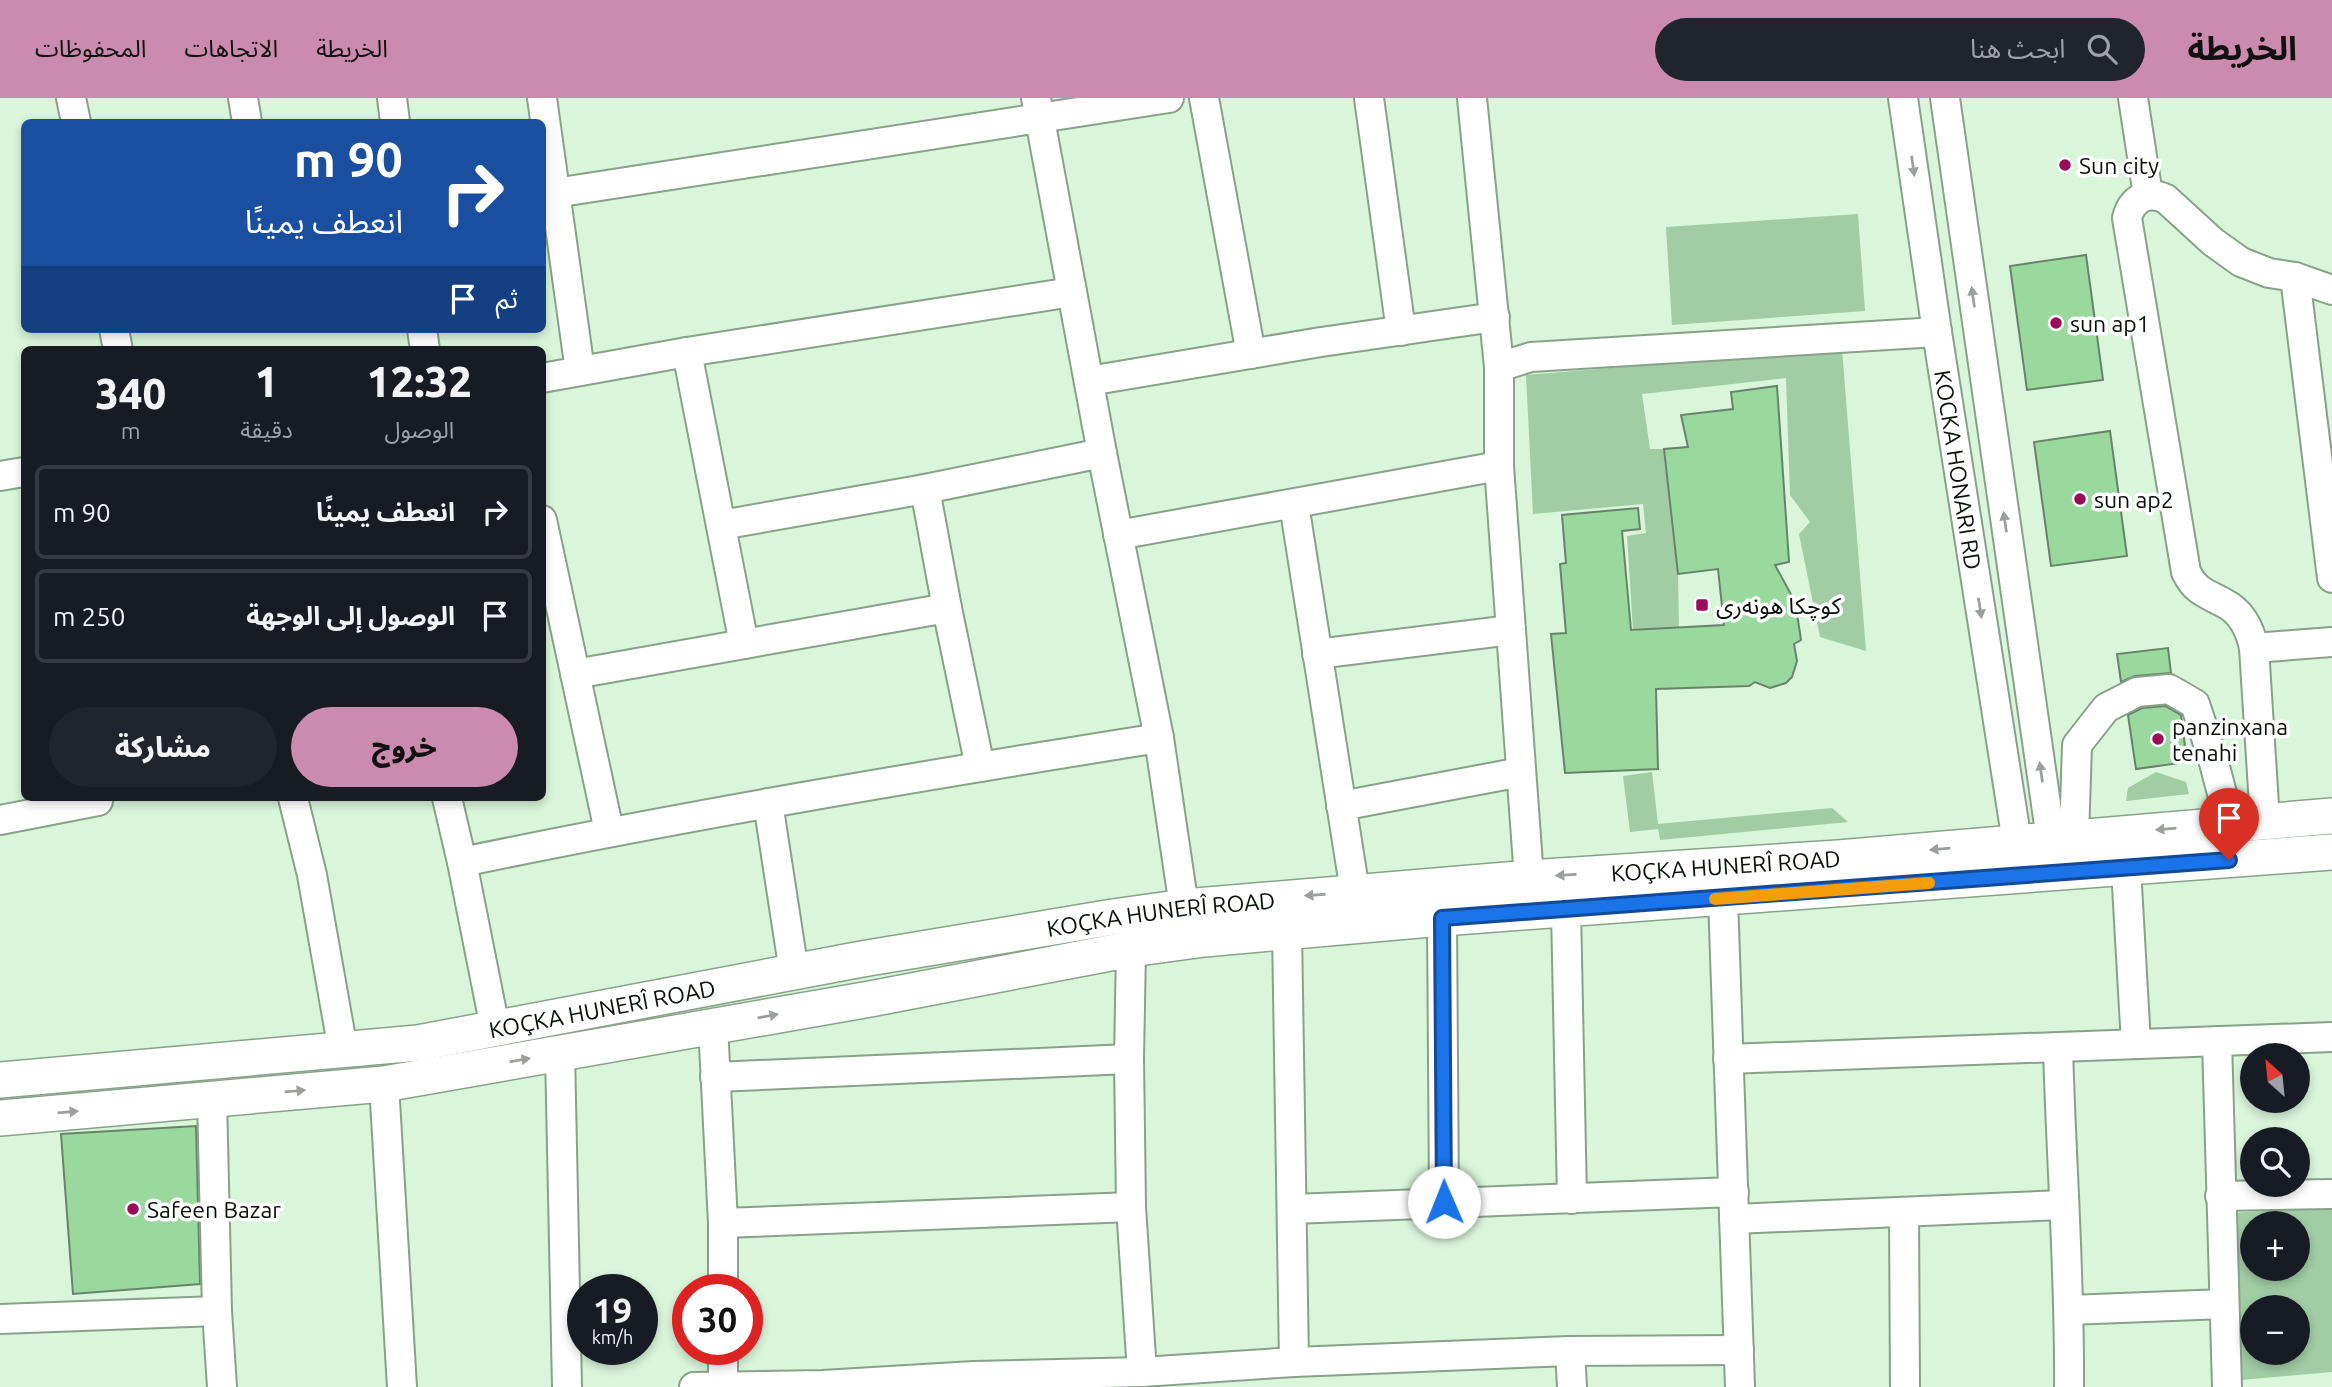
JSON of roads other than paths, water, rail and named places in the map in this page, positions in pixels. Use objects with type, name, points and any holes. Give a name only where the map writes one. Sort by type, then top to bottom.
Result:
[{"type":"main road","name":"KOÇKA HUNERÎ ROAD","points":[[0,1080],[418,1042],[862,959],[1184,907],[1529,878],[1838,858],[2332,816]]},
{"type":"main road","points":[[0,1118],[384,1084],[870,999],[1131,949],[1204,939],[1442,918],[2332,852]]},
{"type":"main road","points":[[862,959],[870,999]]},
{"type":"street","points":[[71,98],[75,119]]},
{"type":"street","points":[[243,98],[246,119]]},
{"type":"street","points":[[392,98],[395,119]]},
{"type":"street","points":[[542,98],[545,119]]},
{"type":"street","points":[[555,194],[1037,108],[1169,98]]},
{"type":"street","points":[[1204,98],[1251,354]]},
{"type":"street","points":[[1369,98],[1401,331]]},
{"type":"street","points":[[1472,98],[1499,367],[1499,466],[1529,878]]},
{"type":"street","name":"KOCKA HONARI RD","points":[[1903,98],[1962,494],[2047,839]]},
{"type":"street","name":"KOCKA HONARI RD","points":[[1945,98],[2047,839]]},
{"type":"street","points":[[2133,98],[2148,195]]},
{"type":"street","points":[[1037,108],[1159,738],[1184,907]]},
{"type":"street","points":[[546,128],[580,371]]},
{"type":"street","points":[[2265,821],[2252,636],[2239,615],[2196,587],[2190,580],[2184,563],[2127,218],[2130,208],[2138,199],[2157,195],[2166,199],[2213,242],[2241,262],[2269,273],[2295,277],[2332,290]]},
{"type":"street","points":[[2295,277],[2332,578]]},
{"type":"street","points":[[546,377],[687,352],[1072,292]]},
{"type":"street","points":[[1089,381],[1495,317]]},
{"type":"street","points":[[1499,367],[1531,357],[1937,332]]},
{"type":"street","points":[[687,352],[744,644]]},
{"type":"street","points":[[721,525],[925,489],[1102,453]]},
{"type":"street","points":[[1118,535],[1499,466]]},
{"type":"street","points":[[0,476],[21,472]]},
{"type":"street","points":[[925,489],[981,767]]},
{"type":"street","points":[[1962,494],[2001,491]]},
{"type":"street","points":[[1294,504],[1354,892]]},
{"type":"street","points":[[546,538],[609,831]]},
{"type":"street","points":[[576,674],[947,608]]},
{"type":"street","points":[[1317,654],[1511,630]]},
{"type":"street","points":[[2254,648],[2332,642]]},
{"type":"street","points":[[2047,839],[2077,745],[2106,708],[2137,692],[2169,689],[2195,704],[2230,824]]},
{"type":"street","points":[[463,862],[609,831],[1159,738]]},
{"type":"street","points":[[1341,806],[1521,772]]},
{"type":"street","points":[[0,820],[92,801]]},
{"type":"street","points":[[293,801],[312,875],[343,1050]]},
{"type":"street","points":[[448,801],[463,862],[495,1028]]},
{"type":"street","points":[[768,803],[794,972]]},
{"type":"street","points":[[2126,868],[2136,1044]]},
{"type":"street","points":[[1723,898],[1740,1387]]},
{"type":"street","points":[[1566,910],[1572,1199]]},
{"type":"street","points":[[1442,918],[1444,1202]]},
{"type":"street","points":[[1287,931],[1294,1362]]},
{"type":"street","points":[[1131,949],[1131,1207],[1142,1372]]},
{"type":"street","points":[[713,1025],[723,1274]]},
{"type":"street","points":[[1728,1059],[2332,1037]]},
{"type":"street","points":[[2217,1041],[2227,1387]]},
{"type":"street","points":[[2058,1047],[2069,1310],[2069,1387]]},
{"type":"street","points":[[560,1052],[568,1387]]},
{"type":"street","points":[[715,1077],[1129,1059]]},
{"type":"street","points":[[384,1084],[402,1387]]},
{"type":"street","points":[[212,1099],[217,1311],[222,1387]]},
{"type":"street","points":[[2220,1196],[2332,1194]]},
{"type":"street","points":[[1292,1209],[1572,1199],[1904,1212],[2063,1205]]},
{"type":"street","points":[[723,1223],[1131,1207]]},
{"type":"street","points":[[1904,1212],[1905,1387]]},
{"type":"street","points":[[2069,1310],[2224,1304]]},
{"type":"street","points":[[0,1319],[217,1311]]},
{"type":"street","points":[[694,1387],[974,1381],[1142,1372],[1218,1377],[1294,1362],[1570,1351],[1739,1350]]},
{"type":"street","points":[[1570,1351],[1572,1387]]},
{"type":"street","points":[[723,1365],[723,1385]]},
{"type":"place","name":"Sun city","points":[[2065,165]]},
{"type":"place","name":"sun ap1","points":[[2056,323]]},
{"type":"place","name":"sun ap2","points":[[2080,499]]},
{"type":"place","name":"كوچكا هونەری","points":[[1702,605]]},
{"type":"place","name":"panzinxana tenahi","points":[[2158,739]]},
{"type":"place","name":"Safeen Bazar","points":[[133,1209]]}]
